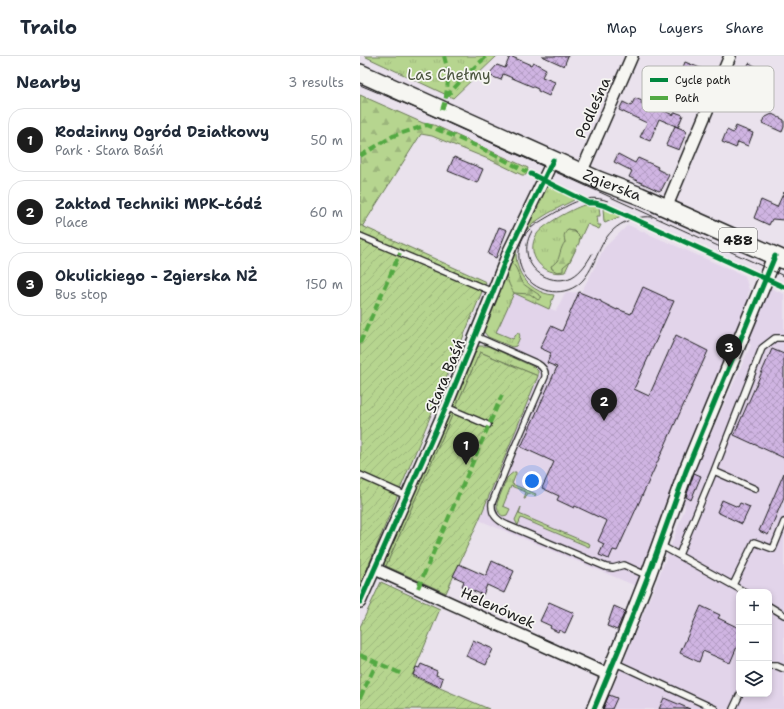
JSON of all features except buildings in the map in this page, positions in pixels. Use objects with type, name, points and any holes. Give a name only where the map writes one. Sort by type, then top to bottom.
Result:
[{"type":"main road","name":"Zgierska","points":[[360,73],[581,173],[640,196],[780,258]]},
{"type":"street","name":"Podleśna","points":[[581,173],[632,56]]},
{"type":"street","points":[[726,66],[730,56]]},
{"type":"street","points":[[666,208],[706,112]]},
{"type":"street","name":"Stara Baśń","points":[[360,602],[446,407],[512,244],[553,160]]},
{"type":"street","points":[[594,709],[648,576],[686,471],[780,258]]},
{"type":"street","name":"Helenówek","points":[[375,569],[609,675]]},
{"type":"lane","points":[[360,236],[493,292]]},
{"type":"lane","points":[[475,336],[538,364],[544,369],[546,375],[492,503],[492,514],[495,518],[507,525],[606,567],[613,568],[624,565],[648,576]]},
{"type":"lane","points":[[679,555],[714,471],[762,348],[775,338],[784,338]]},
{"type":"lane","points":[[446,407],[488,426]]},
{"type":"lane","points":[[714,471],[755,490]]},
{"type":"lane","points":[[360,476],[407,496]]},
{"type":"lane","points":[[733,585],[754,542],[772,549],[784,522]]},
{"type":"lane","points":[[660,544],[740,589]]},
{"type":"lane","points":[[772,608],[784,615]]},
{"type":"lane","points":[[620,665],[715,709]]},
{"type":"lane","points":[[772,666],[777,666],[784,669]]},
{"type":"lane","points":[[733,709],[739,697]]},
{"type":"shaded area","points":[[628,225],[745,276],[749,290],[746,306],[673,482],[636,586],[479,520],[537,376],[503,362],[513,340],[495,332],[513,292],[556,311],[565,293],[581,292],[604,248]]},
{"type":"shaded area","points":[[770,288],[784,294],[784,709],[601,709],[607,694],[613,687],[670,549],[685,508],[683,496],[751,345],[747,343]]},
{"type":"green space","name":"Las Chełmy","points":[[364,56],[497,56],[453,98]]},
{"type":"green space","points":[[360,95],[423,123],[434,125],[528,168],[526,175],[522,175],[493,161],[432,136],[421,134],[360,230]]},
{"type":"green space","points":[[547,185],[573,197],[574,200],[548,213],[525,232],[520,239],[516,251],[516,258],[521,274],[531,286],[544,293],[554,295],[549,309],[514,293],[496,332],[513,339],[518,332],[520,335],[519,340],[516,346],[512,347],[488,337],[484,332],[484,324],[519,238]]},
{"type":"green space","points":[[584,205],[599,206],[600,216],[597,216],[598,225],[601,225],[599,229],[587,224],[565,272],[557,273],[543,267],[534,256],[533,249],[537,234],[559,217]]},
{"type":"green space","points":[[603,208],[621,216],[605,223]]},
{"type":"green space","points":[[360,225],[486,282],[360,586]]},
{"type":"green space","points":[[568,230],[574,231],[580,237],[579,243],[570,261],[563,267],[563,271],[557,272],[552,269],[551,266],[558,259],[565,242],[565,234]]},
{"type":"green space","points":[[510,262],[516,268],[521,281],[542,297],[538,300],[530,294],[514,293],[509,285],[505,270]]},
{"type":"green space","points":[[479,346],[488,346],[534,367],[538,371],[538,376],[480,352],[386,566],[384,562],[474,351]]},
{"type":"green space","points":[[480,352],[538,376],[479,520],[446,593],[386,566]]},
{"type":"green space","points":[[516,472],[516,474],[512,484],[536,494],[535,496],[528,493],[524,499],[526,492],[511,486],[503,506],[510,509],[507,515],[503,516],[499,512],[497,503],[507,478]]},
{"type":"green space","points":[[521,507],[519,514],[590,544],[589,547],[521,518],[518,525],[515,520]]},
{"type":"green space","points":[[381,582],[440,609],[412,676],[489,709],[360,709],[360,627]]},
{"type":"tram line","points":[[360,85],[415,108],[784,276]]},
{"type":"tram line","points":[[608,201],[591,198],[576,202],[568,205],[531,228],[523,238],[519,250],[519,262],[521,268],[530,281],[536,286],[552,292],[569,290],[583,280],[589,272],[604,241],[616,227],[635,218],[652,217]]},
{"type":"tram line","points":[[532,231],[527,244],[529,259],[537,272],[550,279],[557,280],[572,277],[584,267],[592,254]]},
{"type":"marked path","points":[[442,110],[446,97],[449,75],[444,56]]},
{"type":"marked path","points":[[446,97],[468,73],[487,56]]},
{"type":"marked path","points":[[360,156],[393,136],[427,125],[481,148],[533,175]]},
{"type":"marked path","points":[[360,343],[400,253]]},
{"type":"marked path","points":[[418,588],[502,395]]},
{"type":"marked path","points":[[360,655],[402,674]]},
{"type":"marked path","points":[[360,698],[377,662]]},
{"type":"cycle path","points":[[360,602],[446,407],[509,251],[553,160]]},
{"type":"cycle path","points":[[531,174],[589,203],[606,206],[784,287]]},
{"type":"cycle path","points":[[594,709],[648,576],[686,471],[775,256]]},
{"type":"place","name":"Okulickiego - Zgierska NŻ","points":[[729,367]]},
{"type":"place","name":"Zakład Techniki MPK-Łódź","points":[[604,421]]},
{"type":"place","name":"Rodzinny Ogród Działkowy","points":[[466,465]]}]
